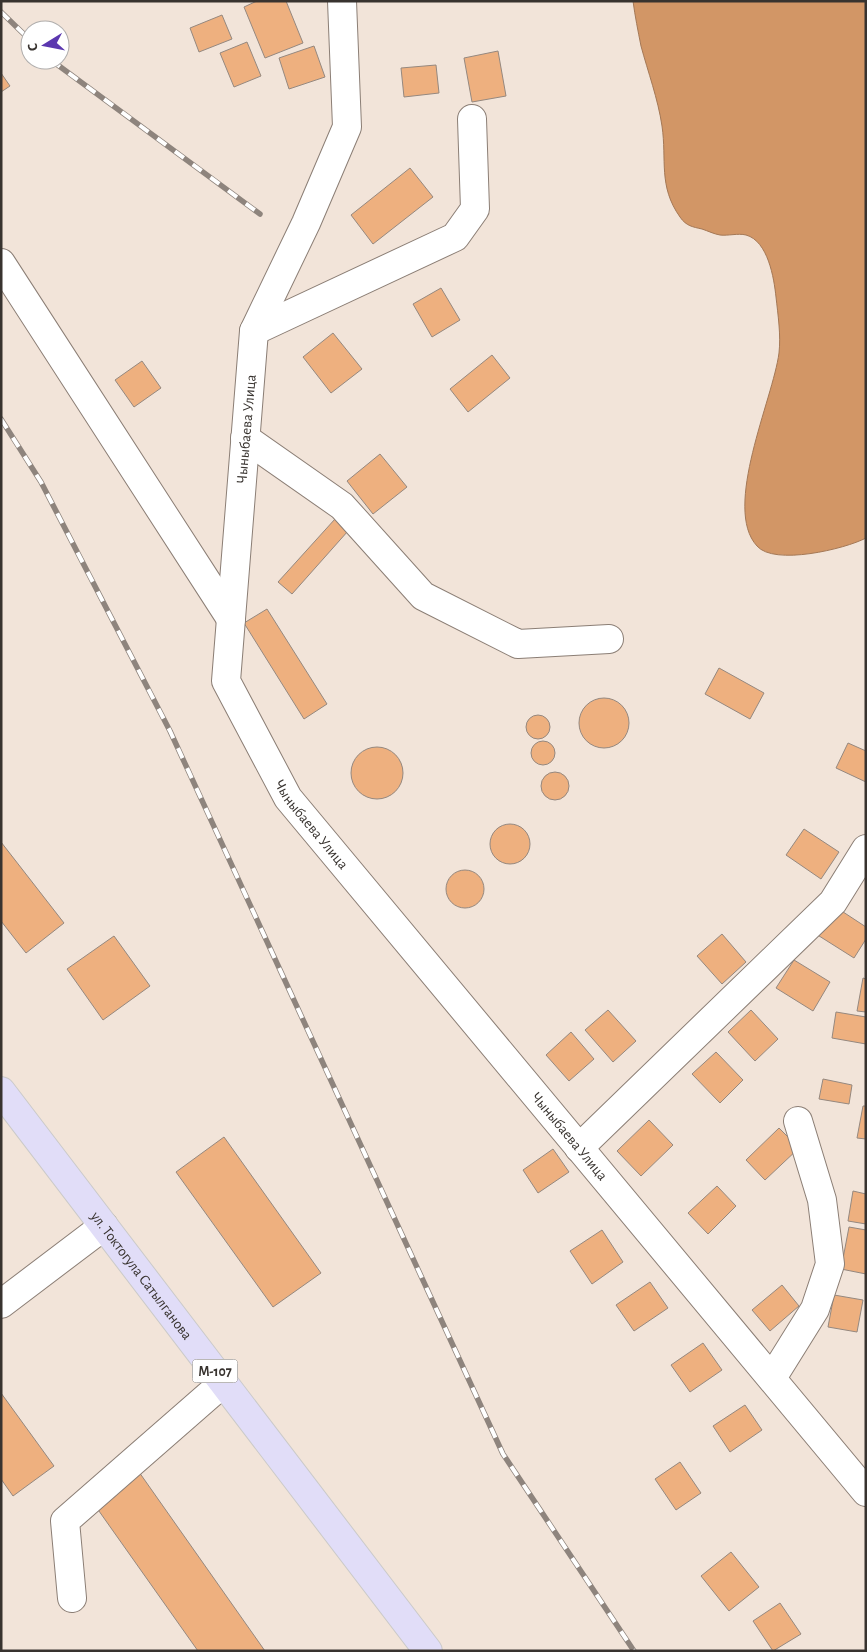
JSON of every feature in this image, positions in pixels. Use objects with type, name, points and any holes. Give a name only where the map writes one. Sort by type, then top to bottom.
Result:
[{"type":"main road","name":"ул. Токтогула Сатылганова","points":[[1,1091],[428,1651]]},
{"type":"street","name":"Чыныбаева Улица","points":[[342,1],[347,127],[306,223],[254,330],[226,681],[288,798],[866,1492]]},
{"type":"street","points":[[254,330],[455,237],[475,209],[472,119]]},
{"type":"street","points":[[1,263],[231,619]]},
{"type":"street","points":[[245,438],[342,506],[423,596],[518,644],[609,640]]},
{"type":"street","points":[[579,1148],[833,902],[866,849]]},
{"type":"street","points":[[772,1378],[815,1309],[830,1264],[822,1200],[798,1121]]},
{"type":"street","points":[[1,1304],[104,1226]]},
{"type":"street","points":[[72,1598],[65,1521],[223,1383]]},
{"type":"shaded area","points":[[633,1],[866,1],[866,538],[827,551],[810,554],[778,555],[766,552],[757,546],[748,529],[745,506],[747,480],[779,353],[780,339],[774,280],[765,252],[754,239],[743,234],[720,235],[690,226],[682,220],[673,206],[666,184],[662,126],[641,46]]},
{"type":"building","points":[[257,1],[286,1],[303,43],[265,58],[244,7]]},
{"type":"building","points":[[222,15],[232,39],[199,52],[190,28]]},
{"type":"building","points":[[247,42],[261,76],[234,87],[220,53]]},
{"type":"building","points":[[314,46],[325,77],[289,89],[279,58]]},
{"type":"building","points":[[498,51],[506,96],[472,102],[464,58]]},
{"type":"building","points":[[436,65],[439,93],[404,97],[401,68]]},
{"type":"building","points":[[1,73],[10,86],[1,92]]},
{"type":"building","points":[[410,168],[433,197],[373,244],[351,215]]},
{"type":"building","points":[[441,288],[460,320],[432,337],[413,304]]},
{"type":"building","points":[[333,333],[362,369],[331,393],[303,357]]},
{"type":"building","points":[[492,355],[510,378],[468,412],[450,389]]},
{"type":"building","points":[[142,361],[161,388],[134,407],[115,380]]},
{"type":"building","points":[[380,454],[407,487],[373,514],[347,481]]},
{"type":"building","points":[[335,519],[348,531],[292,594],[278,582]]},
{"type":"building","points":[[267,609],[327,704],[304,719],[244,623]]},
{"type":"building","points":[[719,668],[764,693],[750,719],[705,694]]},
{"type":"building","points":[[599,698],[609,698],[622,705],[629,718],[629,728],[622,741],[609,748],[599,748],[590,744],[583,737],[579,728],[579,718],[583,709],[590,702]]},
{"type":"building","points":[[538,715],[547,718],[550,727],[547,736],[538,739],[529,736],[526,727],[529,718]]},
{"type":"building","points":[[543,741],[548,742],[554,748],[554,758],[548,764],[543,765],[538,764],[532,758],[531,753],[532,748],[538,742]]},
{"type":"building","points":[[848,743],[866,751],[866,782],[836,768]]},
{"type":"building","points":[[372,747],[382,747],[396,754],[403,768],[403,778],[396,792],[382,799],[372,799],[362,795],[355,788],[351,778],[351,768],[355,758],[362,751]]},
{"type":"building","points":[[555,772],[565,776],[569,786],[565,796],[555,800],[545,796],[541,786],[545,776]]},
{"type":"building","points":[[514,824],[521,827],[527,833],[530,844],[529,852],[521,861],[514,864],[506,864],[499,861],[491,852],[490,840],[493,833],[502,825]]},
{"type":"building","points":[[804,829],[839,852],[821,879],[786,855]]},
{"type":"building","points":[[1,842],[64,923],[26,953],[1,921]]},
{"type":"building","points":[[465,870],[478,876],[484,889],[478,902],[465,908],[452,902],[446,889],[452,876]]},
{"type":"building","points":[[834,906],[866,927],[866,939],[854,958],[816,934]]},
{"type":"building","points":[[722,934],[746,962],[722,984],[697,956]]},
{"type":"building","points":[[114,936],[150,986],[103,1020],[67,969]]},
{"type":"building","points":[[794,960],[830,982],[813,1011],[776,988]]},
{"type":"building","points":[[863,978],[866,979],[866,1012],[857,1011]]},
{"type":"building","points":[[608,1010],[636,1041],[613,1062],[585,1030]]},
{"type":"building","points":[[751,1010],[778,1039],[755,1061],[728,1032]]},
{"type":"building","points":[[836,1012],[866,1017],[866,1044],[832,1038]]},
{"type":"building","points":[[571,1032],[594,1059],[569,1081],[546,1055]]},
{"type":"building","points":[[716,1052],[743,1080],[720,1103],[692,1074]]},
{"type":"building","points":[[823,1079],[852,1085],[849,1104],[819,1099]]},
{"type":"building","points":[[863,1106],[866,1106],[866,1139],[857,1138]]},
{"type":"building","points":[[649,1120],[673,1145],[641,1176],[617,1151]]},
{"type":"building","points":[[779,1128],[799,1148],[765,1180],[746,1160]]},
{"type":"building","points":[[224,1137],[321,1273],[273,1307],[176,1172]]},
{"type":"building","points":[[553,1149],[569,1172],[538,1193],[523,1170]]},
{"type":"building","points":[[717,1186],[736,1206],[708,1234],[688,1213]]},
{"type":"building","points":[[853,1191],[866,1194],[866,1224],[848,1221]]},
{"type":"building","points":[[849,1227],[866,1230],[866,1274],[841,1269]]},
{"type":"building","points":[[602,1230],[623,1262],[592,1284],[570,1251]]},
{"type":"building","points":[[650,1282],[668,1308],[634,1331],[616,1305]]},
{"type":"building","points":[[782,1285],[799,1306],[770,1331],[752,1310]]},
{"type":"building","points":[[834,1295],[863,1300],[857,1332],[828,1327]]},
{"type":"building","points":[[703,1343],[722,1370],[690,1392],[671,1365]]},
{"type":"building","points":[[1,1393],[54,1466],[13,1496],[1,1479]]},
{"type":"building","points":[[745,1405],[762,1430],[730,1452],[713,1426]]},
{"type":"building","points":[[680,1462],[701,1493],[676,1510],[655,1479]]},
{"type":"building","points":[[139,1472],[265,1651],[198,1651],[94,1504]]},
{"type":"building","points":[[731,1552],[759,1587],[729,1611],[701,1576]]},
{"type":"building","points":[[780,1603],[801,1634],[773,1651],[753,1621]]},
{"type":"railway","points":[[1,12],[20,30]]},
{"type":"railway","points":[[65,70],[260,214]]},
{"type":"railway","points":[[1,419],[41,482],[170,731],[503,1454],[634,1651]]}]
